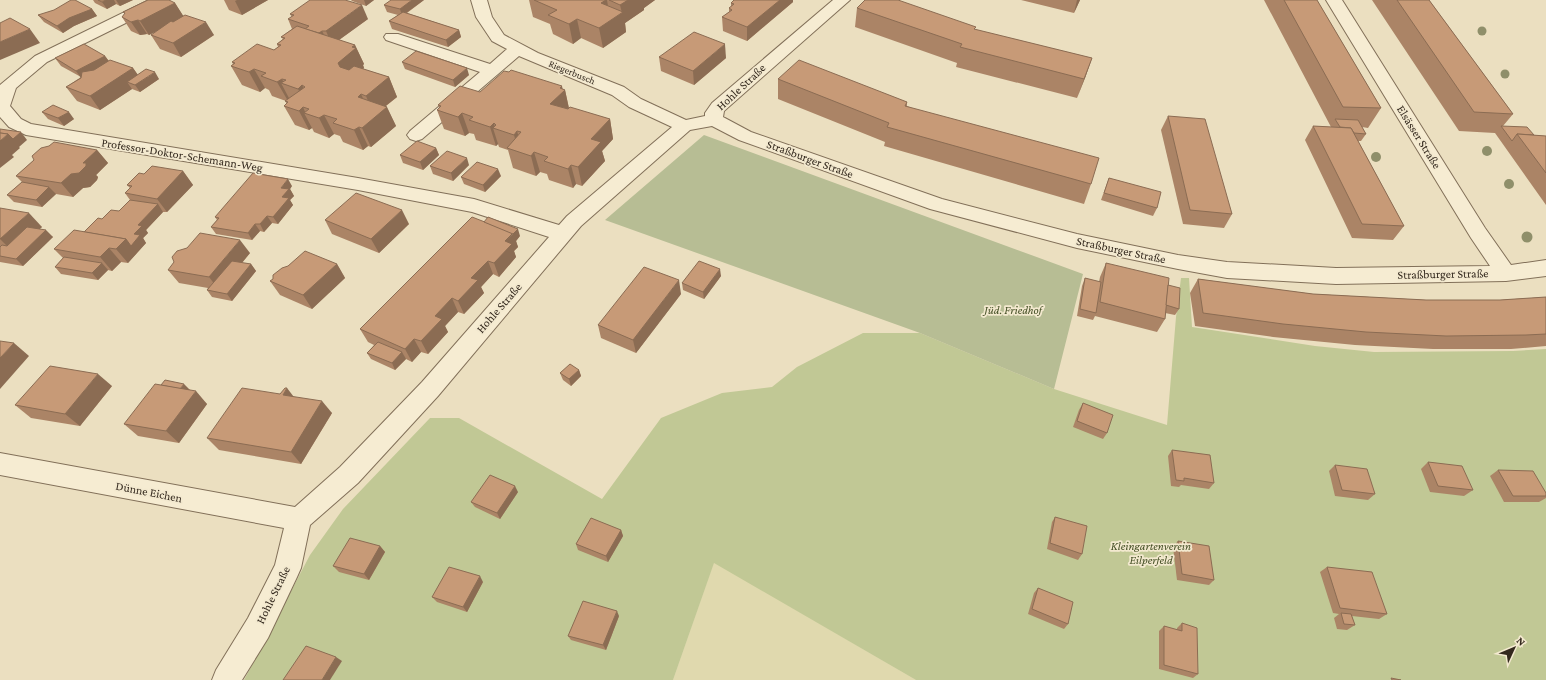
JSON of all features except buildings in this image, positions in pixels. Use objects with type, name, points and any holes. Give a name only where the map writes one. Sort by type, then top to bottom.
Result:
[{"type":"street","name":"Professor-Doktor-Schemann-Weg","points":[[161,0],[42,59],[8,86],[1,106],[15,123],[26,129],[358,184],[474,206],[564,234]]},
{"type":"street","name":"Riegerbusch","points":[[479,0],[484,17],[498,38],[618,91],[635,103],[684,126]]},
{"type":"street","name":"Hohle Straße","points":[[226,680],[258,628],[288,568],[298,519],[349,475],[430,389],[574,221],[638,164],[684,126],[714,120],[714,113],[718,107],[842,0]]},
{"type":"street","name":"Elsässer Straße","points":[[1334,0],[1478,233],[1506,273]]},
{"type":"street","points":[[392,37],[492,70]]},
{"type":"street","points":[[416,135],[518,48]]},
{"type":"street","name":"Straßburger Straße","points":[[714,120],[745,136],[937,204],[1077,241],[1178,262],[1227,270],[1336,276],[1506,273],[1546,268]]},
{"type":"street","name":"Dünne Eichen","points":[[0,464],[298,519]]},
{"type":"shaded area","points":[[714,562],[916,680],[673,680]]},
{"type":"green space","name":"Jüd. Friedhof","points":[[704,135],[1083,274],[1054,389],[920,333],[605,220]]},
{"type":"green space","name":"Kleingartenverein Eilperfeld","points":[[1181,278],[1189,278],[1192,327],[1315,346],[1374,352],[1513,351],[1546,349],[1546,680],[916,680],[714,563],[673,680],[244,680],[310,555],[343,509],[430,418],[459,418],[602,499],[661,418],[722,393],[772,387],[797,367],[863,333],[920,333],[1054,389],[1167,425],[1176,317]]}]
